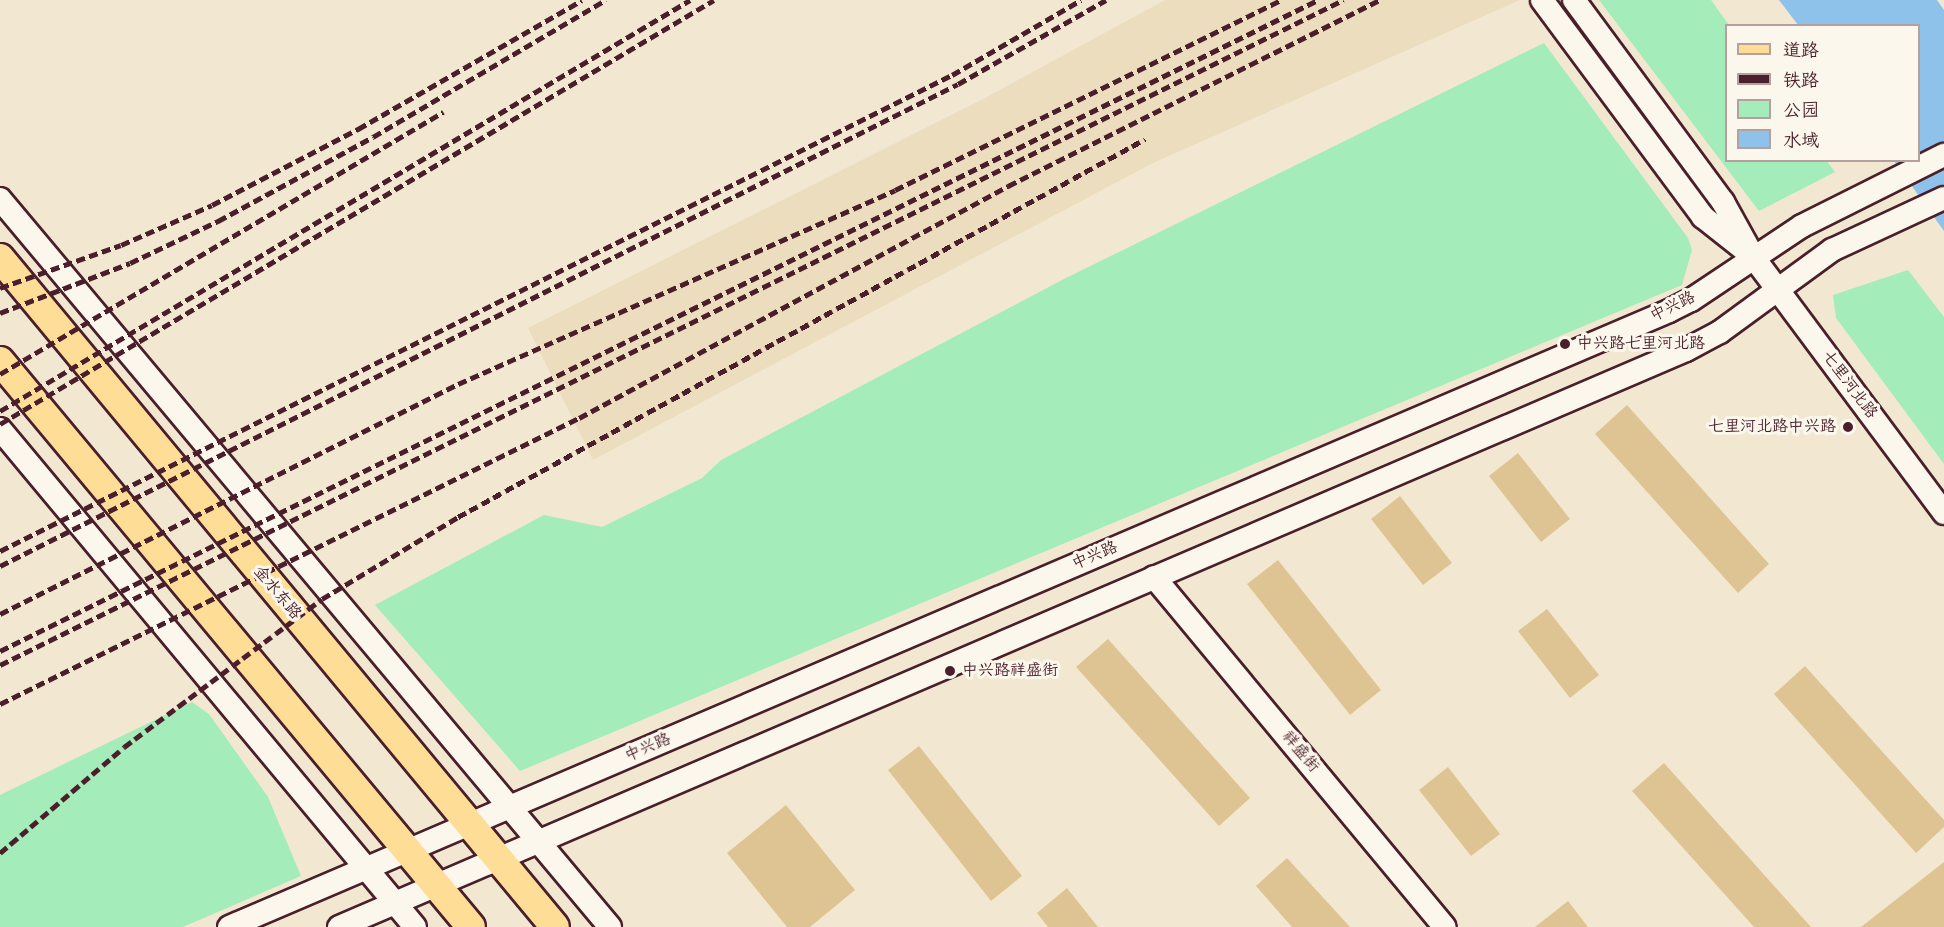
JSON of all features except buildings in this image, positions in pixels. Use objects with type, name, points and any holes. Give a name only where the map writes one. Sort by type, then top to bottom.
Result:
[{"type":"main road","name":"金水东路","points":[[0,258],[555,927]]},
{"type":"main road","points":[[0,361],[471,927]]},
{"type":"street","points":[[1542,0],[1703,217],[1754,258]]},
{"type":"street","points":[[1574,0],[1723,202],[1754,258]]},
{"type":"street","name":"中兴路","points":[[229,927],[1669,310],[1754,258],[1802,225],[1944,155]]},
{"type":"street","points":[[339,927],[1686,350],[1720,332],[1832,250],[1944,198]]},
{"type":"street","points":[[0,199],[610,927]]},
{"type":"street","name":"七里河北路","points":[[1754,258],[1944,513]]},
{"type":"street","points":[[0,429],[415,927]]},
{"type":"street","name":"祥盛街","points":[[1154,577],[1445,927]]},
{"type":"shaded area","points":[[1165,0],[1520,0],[1153,163],[593,460],[528,328],[981,100]]},
{"type":"green space","points":[[1599,0],[1711,0],[1728,24],[1725,24],[1725,162],[1828,162],[1835,172],[1759,211]]},
{"type":"green space","points":[[1544,43],[1688,238],[1692,250],[1682,285],[520,771],[375,605],[544,515],[602,527],[702,478],[721,460],[1064,279]]},
{"type":"green space","points":[[1908,270],[1944,317],[1944,464],[1836,318],[1833,295]]},
{"type":"green space","points":[[192,702],[209,714],[268,797],[301,876],[183,927],[0,927],[0,795]]},
{"type":"water","points":[[1779,0],[1937,0],[1944,10],[1944,231],[1895,162],[1920,162],[1920,24],[1797,24]]},
{"type":"railway","points":[[0,288],[121,245],[212,205],[358,129],[582,0]]},
{"type":"railway","points":[[0,313],[130,263],[218,221],[373,137],[606,0]]},
{"type":"railway","points":[[0,411],[690,0]]},
{"type":"railway","points":[[0,424],[714,0]]},
{"type":"railway","points":[[0,551],[952,75],[1081,0]]},
{"type":"railway","points":[[0,566],[958,84],[1106,0]]},
{"type":"railway","points":[[0,614],[458,384],[895,190],[1281,0]]},
{"type":"railway","points":[[0,651],[1318,0]]},
{"type":"railway","points":[[0,665],[1343,0]]},
{"type":"railway","points":[[0,704],[579,418],[1008,186],[1380,0]]},
{"type":"railway","points":[[0,374],[443,112]]},
{"type":"railway","points":[[0,853],[124,747],[322,599],[458,517],[1145,139]]},
{"type":"place","name":"中兴路七里河北路","points":[[1565,344]]},
{"type":"place","name":"七里河北路中兴路","points":[[1848,427]]},
{"type":"place","name":"中兴路祥盛街","points":[[950,671]]}]
